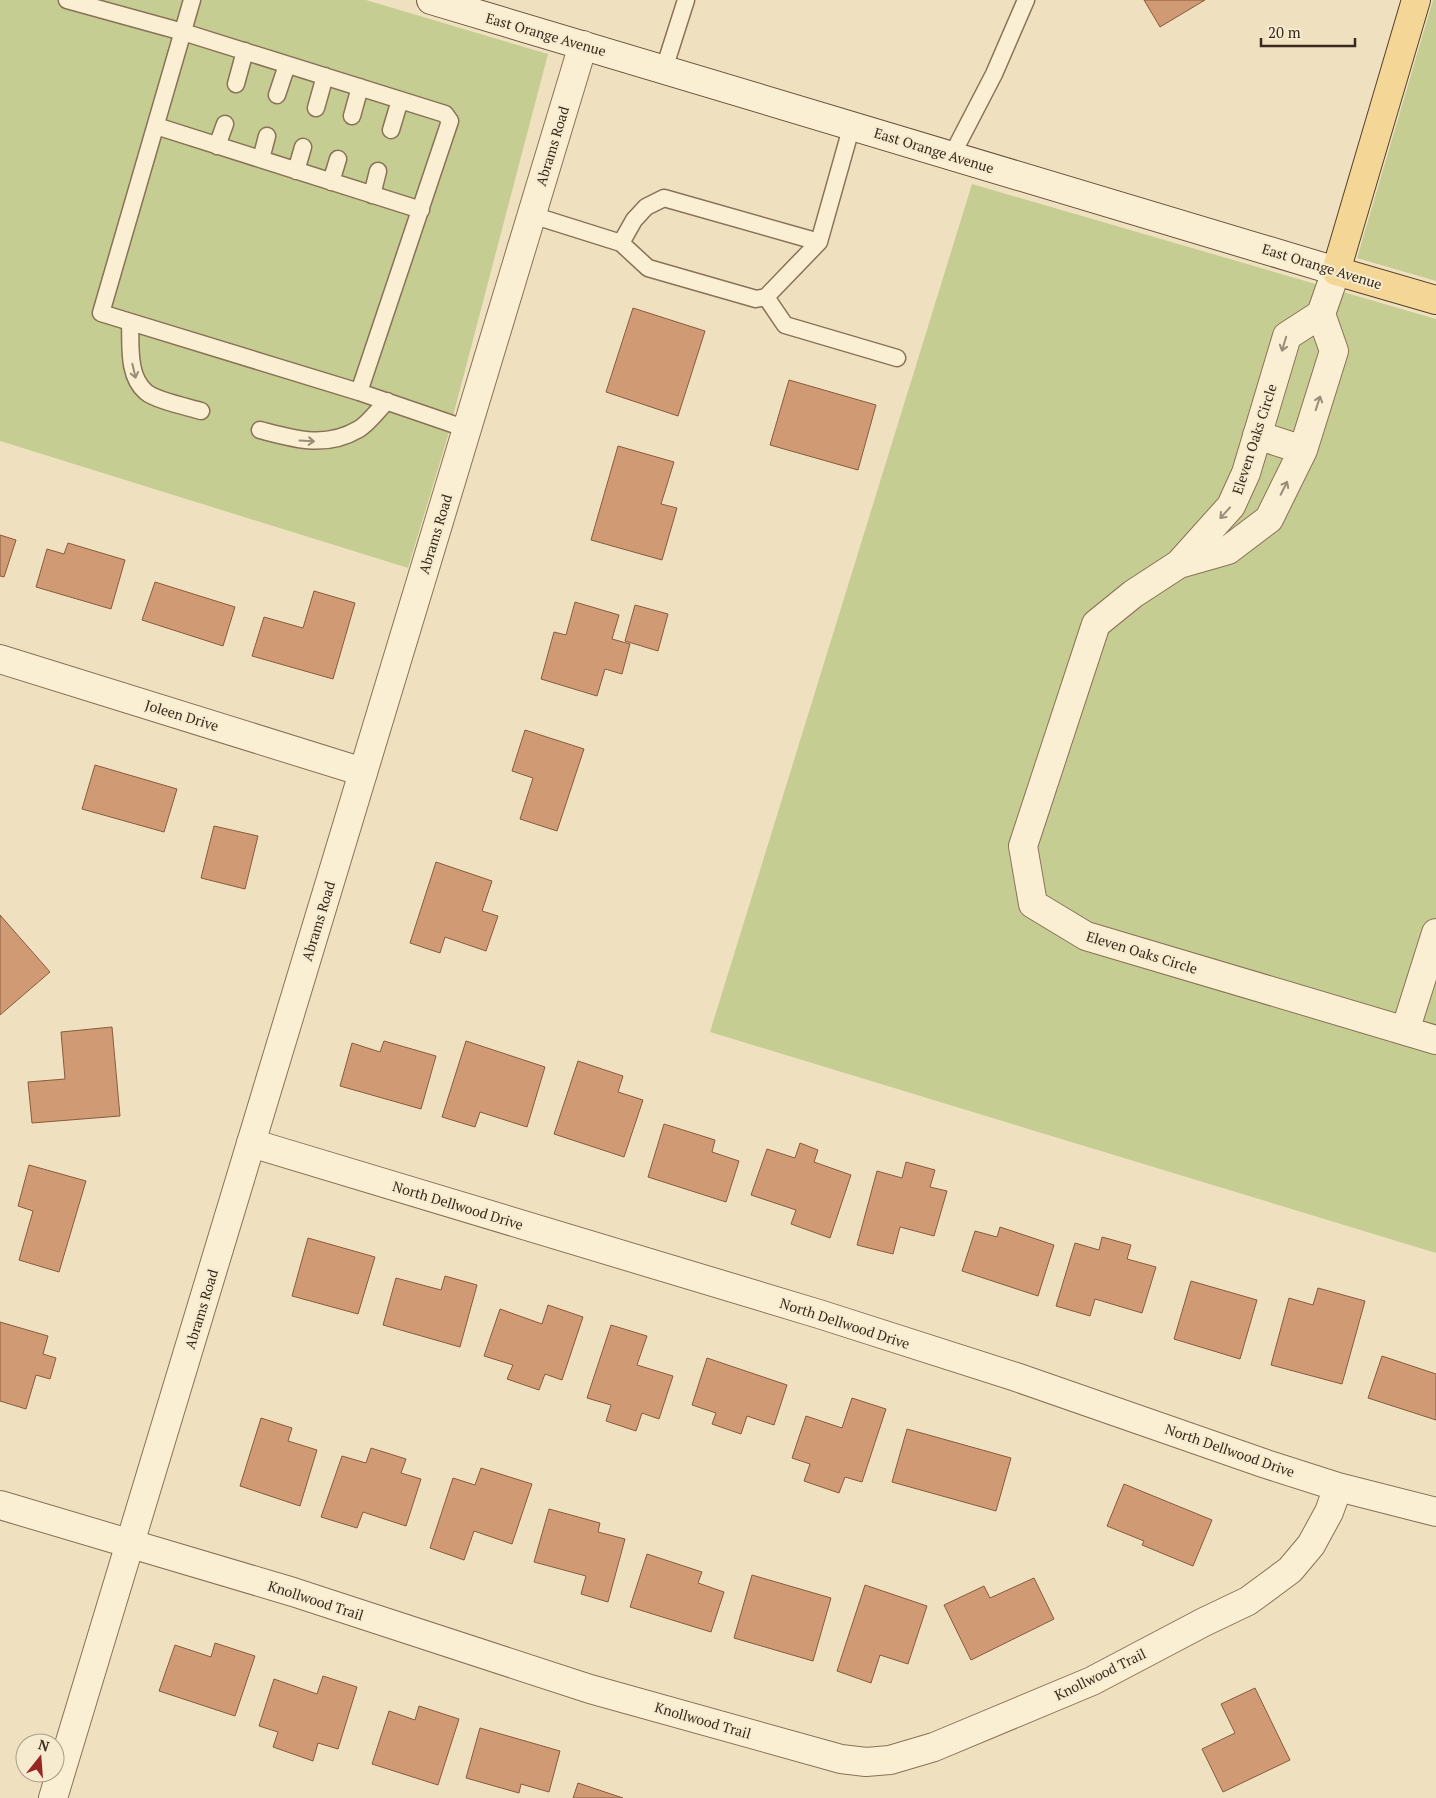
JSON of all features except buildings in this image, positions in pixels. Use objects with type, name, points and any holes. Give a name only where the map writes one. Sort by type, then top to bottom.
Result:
[{"type":"main road","points":[[1336,270],[1416,0]]},
{"type":"main road","name":"East Orange Avenue","points":[[1336,270],[1436,300]]},
{"type":"street","name":"East Orange Avenue","points":[[431,0],[1336,270]]},
{"type":"street","name":"Abrams Road","points":[[53,1798],[583,45]]},
{"type":"street","points":[[1321,314],[1336,270]]},
{"type":"street","name":"Eleven Oaks Circle","points":[[1180,564],[1228,550],[1269,519],[1303,450],[1334,351],[1321,314],[1287,336],[1246,473],[1231,506],[1180,564],[1133,594],[1096,624],[1023,846],[1034,904],[1086,936],[1436,1040]]},
{"type":"street","points":[[1257,435],[1303,450]]},
{"type":"street","name":"Joleen Drive","points":[[0,659],[363,772]]},
{"type":"street","points":[[1405,1031],[1436,933]]},
{"type":"street","name":"North Dellwood Drive","points":[[251,1143],[819,1314],[1016,1377],[1338,1487],[1436,1512]]},
{"type":"street","name":"Knollwood Trail","points":[[0,1506],[293,1592],[590,1689],[841,1759],[866,1762],[890,1760],[934,1747],[1092,1681],[1248,1601],[1290,1570],[1311,1545],[1329,1512],[1338,1487]]},
{"type":"lane","points":[[67,0],[183,32],[445,114],[450,121],[359,392]]},
{"type":"lane","points":[[192,0],[102,313],[359,392],[467,429]]},
{"type":"lane","points":[[664,69],[686,0]]},
{"type":"lane","points":[[952,155],[994,74],[1026,0]]},
{"type":"lane","points":[[236,84],[245,51]]},
{"type":"lane","points":[[277,96],[287,65]]},
{"type":"lane","points":[[316,108],[325,76]]},
{"type":"lane","points":[[352,116],[360,88]]},
{"type":"lane","points":[[391,130],[400,100]]},
{"type":"lane","points":[[217,146],[224,124]]},
{"type":"lane","points":[[532,215],[621,243],[648,268],[756,300],[766,297],[819,242],[852,125]]},
{"type":"lane","points":[[156,126],[421,210]]},
{"type":"lane","points":[[261,160],[267,136]]},
{"type":"lane","points":[[296,171],[303,148]]},
{"type":"lane","points":[[331,182],[338,159]]},
{"type":"lane","points":[[372,194],[378,172]]},
{"type":"lane","points":[[621,243],[634,220],[646,206],[664,198],[819,242]]},
{"type":"lane","points":[[766,297],[785,325],[897,358]]},
{"type":"lane","points":[[130,322],[131,359],[136,379],[147,393],[201,411]]},
{"type":"lane","points":[[260,430],[298,440],[316,441],[338,438],[360,428],[387,401]]},
{"type":"green space","points":[[0,0],[366,0],[548,54],[447,439],[408,568],[0,441]]},
{"type":"green space","points":[[1433,0],[1436,0],[1436,281],[1357,258]]},
{"type":"green space","points":[[972,184],[1436,319],[1436,1253],[710,1032]]}]
